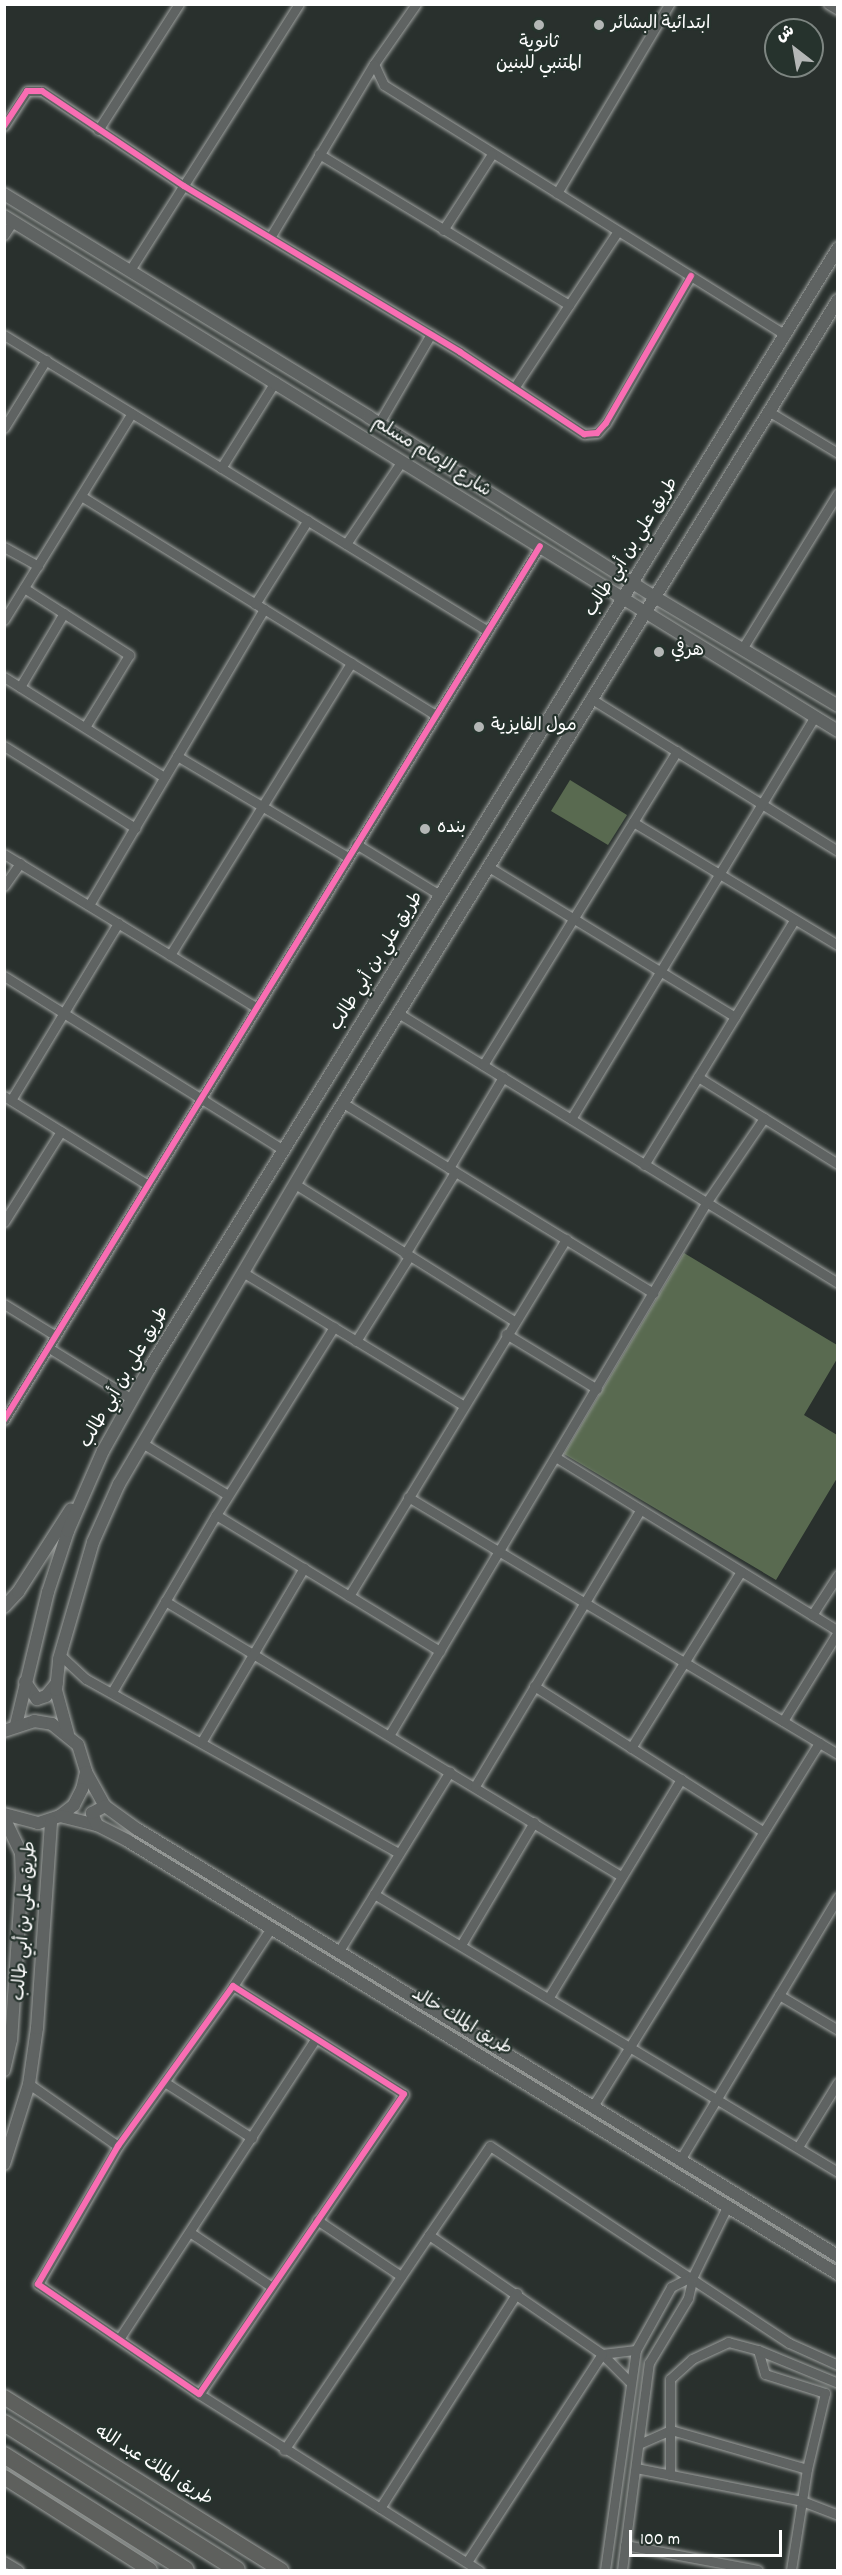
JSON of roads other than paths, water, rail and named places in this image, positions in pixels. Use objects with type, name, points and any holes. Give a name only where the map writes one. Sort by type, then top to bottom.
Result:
[{"type":"highway","points":[[4,2423],[237,2571]]},
{"type":"highway","points":[[4,2455],[186,2571]]},
{"type":"main road","name":"شارع الإمام مسلم","points":[[4,194],[379,423],[652,596],[837,706]]},
{"type":"main road","name":"شارع الإمام مسلم","points":[[9,218],[837,731]]},
{"type":"main road","name":"طريق علي بن أبي طالب","points":[[8,1728],[25,1682],[48,1592],[92,1478],[132,1399],[837,248]]},
{"type":"main road","points":[[68,1734],[57,1683],[60,1655],[93,1542],[142,1443],[343,1103],[652,596],[837,300]]},
{"type":"main road","points":[[4,1607],[18,1592],[92,1478]]},
{"type":"main road","points":[[25,1682],[33,1696],[41,1699],[57,1683]]},
{"type":"main road","points":[[8,1728],[34,1721],[52,1724],[68,1734]]},
{"type":"main road","name":"طريق الملك خالد","points":[[68,1734],[78,1745],[86,1772],[105,1806],[837,2256]]},
{"type":"main road","points":[[55,1818],[82,1789],[86,1772]]},
{"type":"main road","points":[[96,1825],[92,1813],[105,1806]]},
{"type":"main road","name":"طريق الملك خالد","points":[[4,1814],[25,1823],[55,1818],[96,1825],[271,1928],[837,2274]]},
{"type":"main road","name":"طريق علي بن أبي طالب","points":[[4,1818],[21,1853],[4,2070]]},
{"type":"main road","name":"طريق علي بن أبي طالب","points":[[4,2164],[29,2084],[38,2028],[55,1818]]},
{"type":"main road","name":"طريق الملك عبد الله","points":[[4,2397],[281,2571]]},
{"type":"main road","points":[[4,2477],[150,2571]]},
{"type":"street","points":[[98,130],[179,4]]},
{"type":"street","points":[[130,270],[299,4]]},
{"type":"street","points":[[271,236],[374,64],[416,4]]},
{"type":"street","points":[[557,193],[669,4]]},
{"type":"street","points":[[828,4],[837,10]]},
{"type":"street","points":[[374,64],[384,85],[785,335]]},
{"type":"street","points":[[4,126],[21,98],[34,89],[184,186],[271,236],[431,334],[584,434],[597,434],[691,276]]},
{"type":"street","points":[[319,154],[569,304]]},
{"type":"street","points":[[443,230],[492,154]]},
{"type":"street","points":[[4,235],[9,218]]},
{"type":"street","points":[[514,388],[618,231]]},
{"type":"street","points":[[379,423],[431,334]]},
{"type":"street","points":[[4,335],[488,631]]},
{"type":"street","points":[[4,428],[46,360]]},
{"type":"street","points":[[222,468],[275,382]]},
{"type":"street","points":[[768,411],[837,453]]},
{"type":"street","points":[[4,620],[132,413]]},
{"type":"street","points":[[346,544],[402,461]]},
{"type":"street","points":[[742,649],[837,493]]},
{"type":"street","points":[[81,496],[436,715]]},
{"type":"street","points":[[89,905],[177,756],[308,520]]},
{"type":"street","points":[[4,1420],[540,546]]},
{"type":"street","points":[[4,547],[38,566]]},
{"type":"street","points":[[24,588],[129,655],[85,727]]},
{"type":"street","points":[[20,687],[64,613]]},
{"type":"street","points":[[170,955],[351,663]]},
{"type":"street","points":[[4,677],[164,777]]},
{"type":"street","points":[[590,698],[837,851]]},
{"type":"street","points":[[571,1119],[814,717]]},
{"type":"street","points":[[4,746],[135,828]]},
{"type":"street","points":[[483,1065],[677,752]]},
{"type":"street","points":[[177,756],[348,858]]},
{"type":"street","points":[[633,822],[837,945]]},
{"type":"street","points":[[356,844],[440,895]]},
{"type":"street","points":[[4,854],[256,1008]]},
{"type":"street","points":[[4,886],[20,863]]},
{"type":"street","points":[[488,866],[735,1017]]},
{"type":"street","points":[[644,1165],[794,920]]},
{"type":"street","points":[[118,923],[8,1098],[148,1185]]},
{"type":"street","points":[[4,976],[284,1150]]},
{"type":"street","points":[[398,1013],[837,1283]]},
{"type":"street","points":[[356,1341],[407,1255],[503,1077]]},
{"type":"street","points":[[698,1077],[837,1164]]},
{"type":"street","points":[[343,1103],[653,1293]]},
{"type":"street","points":[[390,1734],[557,1458],[706,1203],[764,1118]]},
{"type":"street","points":[[4,1222],[61,1131]]},
{"type":"street","points":[[295,1184],[514,1321]]},
{"type":"street","points":[[349,1596],[506,1334],[566,1239]]},
{"type":"street","points":[[244,1273],[463,1406]]},
{"type":"street","points":[[4,1304],[56,1336]]},
{"type":"street","points":[[112,1692],[228,1495],[334,1327]]},
{"type":"street","points":[[506,1334],[597,1389]]},
{"type":"street","points":[[49,1347],[132,1399]]},
{"type":"street","points":[[142,1443],[228,1495]]},
{"type":"street","points":[[557,1458],[837,1631],[783,1721]]},
{"type":"street","points":[[408,1497],[837,1754]]},
{"type":"street","points":[[475,1786],[640,1509]]},
{"type":"street","points":[[216,1515],[440,1650]]},
{"type":"street","points":[[202,1740],[304,1568]]},
{"type":"street","points":[[631,1748],[741,1571]]},
{"type":"street","points":[[812,1615],[837,1575]]},
{"type":"street","points":[[165,1601],[390,1734],[621,1876]]},
{"type":"street","points":[[60,1655],[86,1679],[202,1740],[399,1853]]},
{"type":"street","points":[[534,1686],[764,1832]]},
{"type":"street","points":[[593,2106],[819,1743]]},
{"type":"street","points":[[339,1951],[450,1771]]},
{"type":"street","points":[[549,1997],[681,1779]]},
{"type":"street","points":[[461,1945],[534,1822]]},
{"type":"street","points":[[374,1894],[837,2172]]},
{"type":"street","points":[[680,2160],[779,1995],[833,1913],[837,1897]]},
{"type":"street","points":[[271,1928],[166,2083],[118,2146],[38,2284],[285,2450],[479,2571]]},
{"type":"street","points":[[199,2394],[404,2094],[315,2040],[233,1986]]},
{"type":"street","points":[[779,1995],[837,2030]]},
{"type":"street","points":[[119,2339],[191,2233],[315,2040]]},
{"type":"street","points":[[798,2147],[837,2082]]},
{"type":"street","points":[[166,2083],[252,2138]]},
{"type":"street","points":[[29,2084],[118,2146]]},
{"type":"street","points":[[285,2450],[490,2146],[693,2276],[789,2343],[837,2366]]},
{"type":"street","points":[[622,2571],[649,2363],[688,2298],[693,2276],[728,2207]]},
{"type":"street","points":[[317,2220],[401,2276]]},
{"type":"street","points":[[191,2233],[272,2287]]},
{"type":"street","points":[[429,2235],[517,2293],[602,2354],[629,2381]]},
{"type":"street","points":[[605,2571],[629,2381],[636,2350],[671,2287],[693,2276]]},
{"type":"street","points":[[381,2508],[517,2293]]},
{"type":"street","points":[[670,2475],[670,2379],[692,2360],[728,2342],[758,2350],[837,2383]]},
{"type":"street","points":[[602,2354],[636,2350]]},
{"type":"street","points":[[758,2350],[765,2374],[825,2392],[807,2469],[791,2571]]},
{"type":"street","points":[[467,2562],[602,2354]]},
{"type":"street","points":[[639,2444],[671,2430],[807,2469]]},
{"type":"street","points":[[636,2468],[802,2501],[837,2515]]},
{"type":"street","points":[[625,2545],[758,2571]]},
{"type":"street","points":[[4,2561],[20,2571]]},
{"type":"place","name":"ثانوية المتنبي للبنين","points":[[539,25]]},
{"type":"place","name":"ابتدائية البشائر","points":[[599,25]]},
{"type":"place","name":"هرفي","points":[[659,652]]},
{"type":"place","name":"مول الفايزية","points":[[479,727]]},
{"type":"place","name":"بنده","points":[[425,829]]}]
